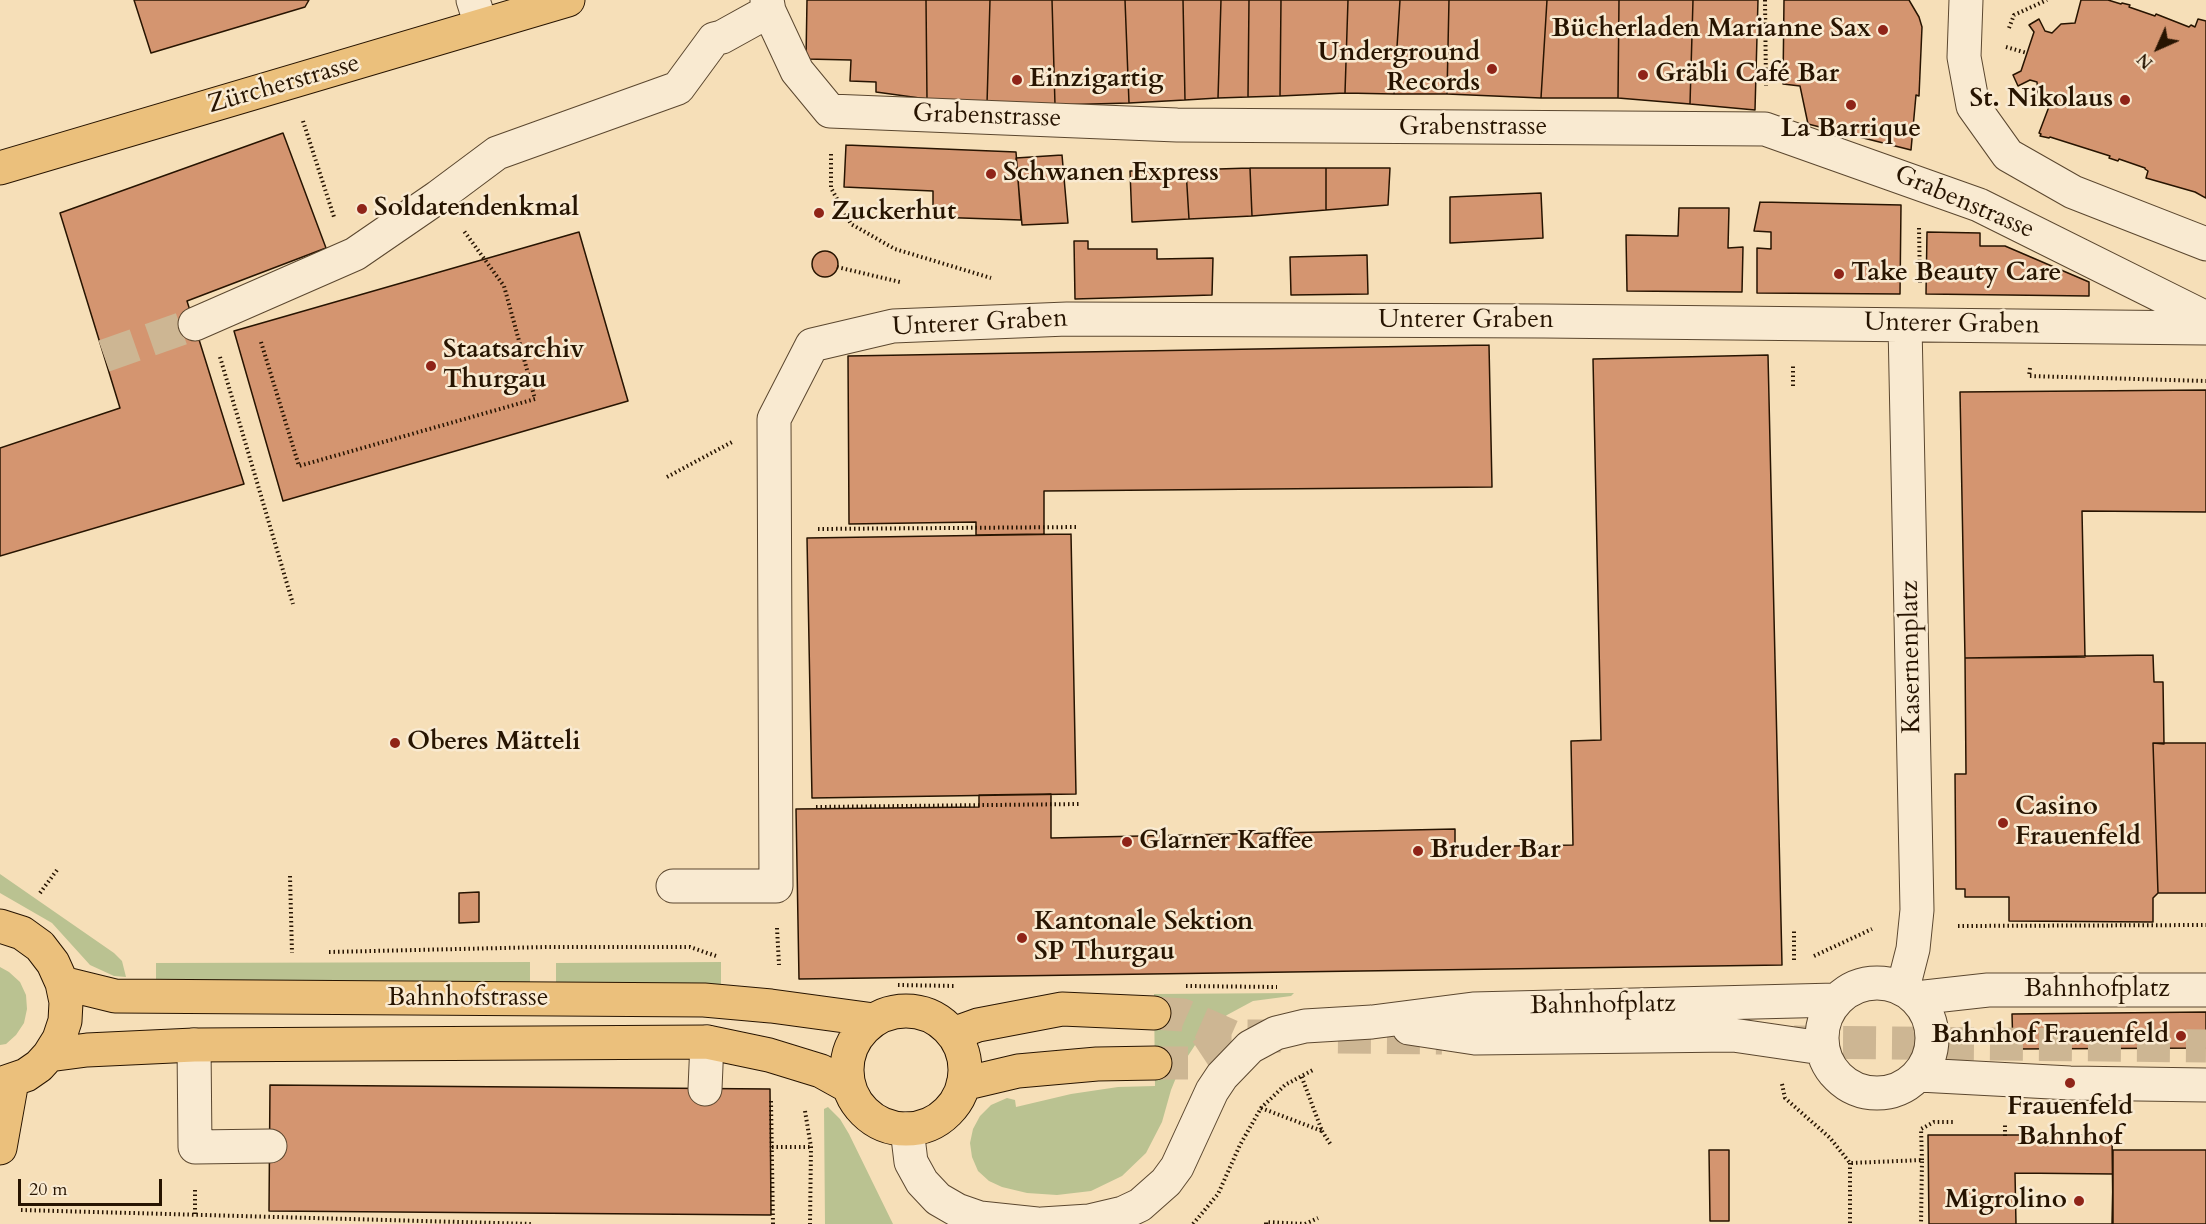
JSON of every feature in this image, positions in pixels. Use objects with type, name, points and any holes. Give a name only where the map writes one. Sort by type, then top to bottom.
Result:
[{"type":"main road","name":"Zürcherstrasse","points":[[0,168],[421,44],[477,12],[555,2]]},
{"type":"main road","points":[[0,926],[22,933],[40,946],[53,963],[62,983],[66,1002],[65,1021],[59,1039],[49,1055],[39,1066],[6,1083],[0,1148]]},
{"type":"main road","name":"Bahnhofstrasse","points":[[62,983],[115,996],[704,1000],[771,1006],[874,1020]]},
{"type":"main road","points":[[953,1034],[978,1025],[1062,1009],[1154,1013]]},
{"type":"main road","points":[[907,1010],[925,1013],[940,1022],[953,1034],[961,1049],[965,1067],[963,1084],[956,1101],[944,1115],[928,1125],[907,1129],[890,1127],[873,1119],[862,1110],[848,1086],[846,1067],[850,1048],[860,1032],[874,1020],[890,1012],[907,1010]]},
{"type":"main road","name":"Bahnhofstrasse","points":[[49,1055],[87,1050],[194,1045],[707,1042],[769,1055],[821,1071],[848,1086]]},
{"type":"main road","points":[[963,1084],[1018,1071],[1097,1064],[1155,1063]]},
{"type":"street","points":[[1966,0],[1964,57],[1973,106],[2008,155],[2073,192],[2206,244]]},
{"type":"street","points":[[195,324],[347,258],[438,197],[497,153],[678,88],[714,39],[768,6],[797,71],[830,111]]},
{"type":"street","name":"Grabenstrasse","points":[[830,111],[1177,125],[1765,129],[1979,205],[2206,318]]},
{"type":"street","name":"Unterer Graben","points":[[774,419],[812,345],[893,326],[1067,319],[2206,328]]},
{"type":"street","name":"Kasernenplatz","points":[[1910,993],[1917,910],[1912,325]]},
{"type":"street","points":[[673,886],[776,886],[774,419]]},
{"type":"street","points":[[1868,982],[1886,983],[1910,993],[1926,1012],[1932,1028],[1933,1044],[1928,1061],[1919,1075],[1896,1090],[1866,1093],[1851,1087],[1828,1065],[1822,1048],[1822,1031],[1826,1015],[1836,1000],[1850,989],[1868,982]]},
{"type":"street","name":"Bahnhofplatz","points":[[1910,993],[1988,990],[2206,990]]},
{"type":"street","name":"Bahnhofplatz","points":[[1042,1224],[1089,1221],[1124,1213],[1140,1204],[1166,1182],[1177,1167],[1212,1091],[1222,1076],[1241,1055],[1276,1033],[1305,1026],[1372,1023],[1473,1009],[1836,1000]]},
{"type":"street","name":"Bahnhofplatz","points":[[1372,1023],[1475,1038],[1733,1035],[1822,1048]]},
{"type":"street","points":[[705,1089],[707,1042]]},
{"type":"street","points":[[194,1045],[195,1147],[270,1146]]},
{"type":"street","points":[[1919,1075],[2070,1083],[2206,1085]]},
{"type":"street","points":[[907,1129],[911,1162],[922,1182],[938,1199],[957,1210],[980,1218],[1037,1224]]},
{"type":"path","points":[[1765,0],[1766,89]]},
{"type":"path","points":[[2027,53],[2003,46],[2014,15],[2047,0]]},
{"type":"path","points":[[830,111],[831,188],[850,224],[895,249],[994,278]]},
{"type":"path","points":[[299,112],[347,258]]},
{"type":"path","points":[[1912,325],[1919,182]]},
{"type":"path","points":[[259,335],[299,466],[535,399],[504,286],[462,228]]},
{"type":"path","points":[[224,370],[293,604]]},
{"type":"path","points":[[2047,377],[2206,381]]},
{"type":"path","points":[[667,477],[774,419]]},
{"type":"path","points":[[775,530],[1079,527]]},
{"type":"path","points":[[777,807],[1079,804]]},
{"type":"path","points":[[40,893],[57,870]]},
{"type":"path","points":[[290,876],[292,953]]},
{"type":"path","points":[[776,886],[779,976]]},
{"type":"path","points":[[1950,927],[2025,923],[2206,925]]},
{"type":"path","points":[[1794,929],[1794,962]]},
{"type":"path","points":[[327,952],[546,947],[690,947],[722,958]]},
{"type":"path","points":[[280,953],[304,953]]},
{"type":"path","points":[[1193,1224],[1218,1194],[1240,1145],[1261,1108],[1285,1085],[1316,1069]]},
{"type":"path","points":[[1781,1075],[1785,1098],[1830,1138],[1850,1163],[1850,1224]]},
{"type":"path","points":[[1302,1076],[1322,1131],[1331,1145]]},
{"type":"path","points":[[771,1091],[773,1224]]},
{"type":"path","points":[[802,1102],[811,1147],[810,1224]]},
{"type":"path","points":[[1261,1108],[1322,1131]]},
{"type":"path","points":[[1921,1224],[1921,1129],[1934,1122],[1957,1122]]},
{"type":"path","points":[[1998,1122],[2005,1123],[2005,1136]]},
{"type":"path","points":[[771,1147],[811,1147]]},
{"type":"path","points":[[1850,1163],[1922,1160]]},
{"type":"path","points":[[21,1210],[532,1224]]},
{"type":"path","points":[[1266,1224],[1266,1221],[1304,1224],[1318,1218]]},
{"type":"green space","points":[[0,874],[114,953],[122,961],[126,977],[114,976],[90,965],[52,923],[0,893]]},
{"type":"green space","points":[[530,962],[530,984],[156,985],[156,963]]},
{"type":"green space","points":[[721,962],[721,984],[556,985],[556,963]]},
{"type":"green space","points":[[0,967],[20,982],[26,995],[27,1009],[24,1023],[16,1035],[6,1044],[0,1045]]},
{"type":"green space","points":[[1294,993],[1291,996],[1253,1001],[1227,1015],[1199,1039],[1180,1068],[1162,1122],[1146,1153],[1122,1176],[1091,1191],[1057,1195],[1027,1193],[1002,1187],[989,1181],[978,1171],[972,1157],[970,1143],[973,1129],[980,1116],[991,1105],[1007,1098],[1015,1100],[1016,1107],[1071,1094],[1118,1087],[1155,1086],[1154,994]]},
{"type":"green space","points":[[828,1107],[840,1119],[849,1134],[893,1224],[825,1224],[824,1109]]},
{"type":"building","points":[[134,0],[309,0],[305,7],[151,53]]},
{"type":"building","points":[[807,0],[926,0],[927,99],[876,92],[876,82],[850,81],[851,60],[806,59]]},
{"type":"building","points":[[926,0],[990,0],[987,104],[927,99]]},
{"type":"building","points":[[990,0],[1052,0],[1055,105],[987,104]]},
{"type":"building","points":[[1052,0],[1125,0],[1129,103],[1055,105]]},
{"type":"building","points":[[1125,0],[1183,0],[1185,100],[1129,103]]},
{"type":"building","points":[[1183,0],[1221,0],[1218,98],[1185,100]]},
{"type":"building","points":[[1221,0],[1249,0],[1248,97],[1218,98]]},
{"type":"building","points":[[1249,0],[1281,0],[1280,96],[1248,97]]},
{"type":"building","points":[[1281,0],[1348,0],[1345,93],[1280,96]]},
{"type":"building","points":[[1348,0],[1400,0],[1394,94],[1345,93]]},
{"type":"building","points":[[1400,0],[1449,0],[1447,94],[1394,94]]},
{"type":"building","points":[[1449,0],[1547,0],[1541,98],[1447,94]]},
{"type":"building","points":[[1547,0],[1619,0],[1618,98],[1541,98]]},
{"type":"building","points":[[1619,0],[1693,0],[1690,104],[1618,98]]},
{"type":"building","points":[[1693,0],[1758,0],[1755,110],[1690,104]]},
{"type":"building","points":[[1784,0],[1909,0],[1922,27],[1919,96],[1916,95],[1911,150],[1808,124],[1800,86],[1783,84]]},
{"type":"building","name":"St. Nikolaus","points":[[2081,0],[2108,0],[2130,5],[2129,7],[2155,16],[2156,14],[2189,27],[2191,25],[2195,27],[2198,19],[2206,21],[2206,198],[2195,192],[2146,178],[2148,171],[2145,168],[2050,137],[2040,136],[2039,133],[2050,104],[2038,94],[2037,82],[2030,80],[2018,86],[2013,75],[2021,71],[2034,32],[2029,25],[2039,19],[2045,31],[2052,33],[2061,24],[2075,23]]},
{"type":"building","points":[[283,133],[326,248],[187,301],[244,484],[0,556],[0,448],[120,408],[60,213]]},
{"type":"building","points":[[846,145],[1016,152],[1021,220],[933,217],[933,191],[844,187]]},
{"type":"building","points":[[1062,155],[1068,223],[1022,225],[1016,158]]},
{"type":"building","points":[[1250,168],[1252,216],[1189,219],[1186,170]]},
{"type":"building","points":[[1250,168],[1326,168],[1326,210],[1252,216]]},
{"type":"building","points":[[1326,168],[1390,168],[1388,205],[1326,210]]},
{"type":"building","points":[[1186,170],[1189,219],[1132,222],[1130,171]]},
{"type":"building","points":[[1541,193],[1543,238],[1450,243],[1450,197]]},
{"type":"building","points":[[1760,202],[1901,205],[1900,294],[1757,293],[1757,248],[1771,249],[1771,232],[1754,231]]},
{"type":"building","points":[[1679,208],[1729,208],[1728,248],[1743,247],[1742,292],[1627,291],[1626,235],[1678,236]]},
{"type":"building","name":"Staatsarchiv Thurgau","points":[[579,232],[628,401],[283,501],[234,331]]},
{"type":"building","points":[[1927,232],[1980,233],[1980,246],[2005,246],[2089,282],[2089,296],[1926,294]]},
{"type":"building","points":[[1074,241],[1088,241],[1088,249],[1157,249],[1157,259],[1213,258],[1212,295],[1075,299]]},
{"type":"building","points":[[825,251],[834,255],[838,264],[834,273],[825,277],[816,273],[812,264],[816,255]]},
{"type":"building","points":[[1367,255],[1368,294],[1291,295],[1290,257]]},
{"type":"building","points":[[1489,345],[1492,487],[1044,491],[1044,534],[976,535],[976,522],[849,524],[848,356]]},
{"type":"building","points":[[1768,355],[1782,965],[799,979],[796,809],[979,807],[979,795],[1051,794],[1051,838],[1455,829],[1455,847],[1573,845],[1571,741],[1601,740],[1593,359]]},
{"type":"building","points":[[2206,390],[2206,512],[2082,511],[2085,657],[1965,658],[1960,392]]},
{"type":"building","points":[[1071,534],[1076,794],[812,798],[807,538]]},
{"type":"building","points":[[2153,655],[2154,682],[2163,682],[2164,744],[2153,743],[2158,893],[2153,898],[2153,922],[2009,921],[2009,897],[1965,897],[1965,889],[1956,889],[1955,774],[1966,774],[1965,658]]},
{"type":"building","points":[[2153,743],[2206,743],[2206,893],[2158,893]]},
{"type":"building","points":[[479,892],[479,922],[459,923],[459,893]]},
{"type":"building","points":[[2206,1012],[2206,1048],[2013,1049],[2012,1014]]},
{"type":"building","points":[[270,1085],[770,1089],[771,1215],[269,1211]]},
{"type":"building","points":[[1928,1135],[2112,1135],[2113,1224],[1929,1224]]},
{"type":"building","points":[[1709,1150],[1729,1150],[1729,1221],[1710,1221]]},
{"type":"building","points":[[2113,1150],[2206,1150],[2206,1224],[2113,1224]]},
{"type":"building","points":[[2015,1173],[2113,1174],[2112,1224],[2016,1224]]},
{"type":"tunnel","points":[[104,356],[195,324]]},
{"type":"tunnel","points":[[1154,1013],[1183,1015],[1231,1036],[1283,1036]]},
{"type":"tunnel","points":[[1155,1063],[1190,1063],[1231,1036]]},
{"type":"tunnel","points":[[1338,1037],[1442,1038]]},
{"type":"tunnel","points":[[1794,1042],[2206,1046]]},
{"type":"place","name":"Bücherladen Marianne Sax","points":[[1883,30]]},
{"type":"place","name":"Underground Records","points":[[1492,69]]},
{"type":"place","name":"Gräbli Café Bar","points":[[1643,75]]},
{"type":"place","name":"Einzigartig","points":[[1017,80]]},
{"type":"place","name":"St. Nikolaus","points":[[2125,100]]},
{"type":"place","name":"La Barrique","points":[[1851,105]]},
{"type":"place","name":"Schwanen Express","points":[[991,174]]},
{"type":"place","name":"Soldatendenkmal","points":[[362,209]]},
{"type":"place","name":"Zuckerhut","points":[[819,213]]},
{"type":"place","name":"Take Beauty Care","points":[[1839,274]]},
{"type":"place","name":"Staatsarchiv Thurgau","points":[[431,366]]},
{"type":"place","name":"Oberes Mätteli","points":[[395,743]]},
{"type":"place","name":"Casino Frauenfeld","points":[[2003,823]]},
{"type":"place","name":"Glarner Kaffee","points":[[1127,842]]},
{"type":"place","name":"Bruder Bar","points":[[1418,851]]},
{"type":"place","name":"Kantonale Sektion SP Thurgau","points":[[1022,938]]},
{"type":"place","name":"Bahnhof Frauenfeld","points":[[2181,1036]]},
{"type":"place","name":"Frauenfeld Bahnhof","points":[[2070,1083]]},
{"type":"place","name":"Migrolino","points":[[2079,1201]]}]
